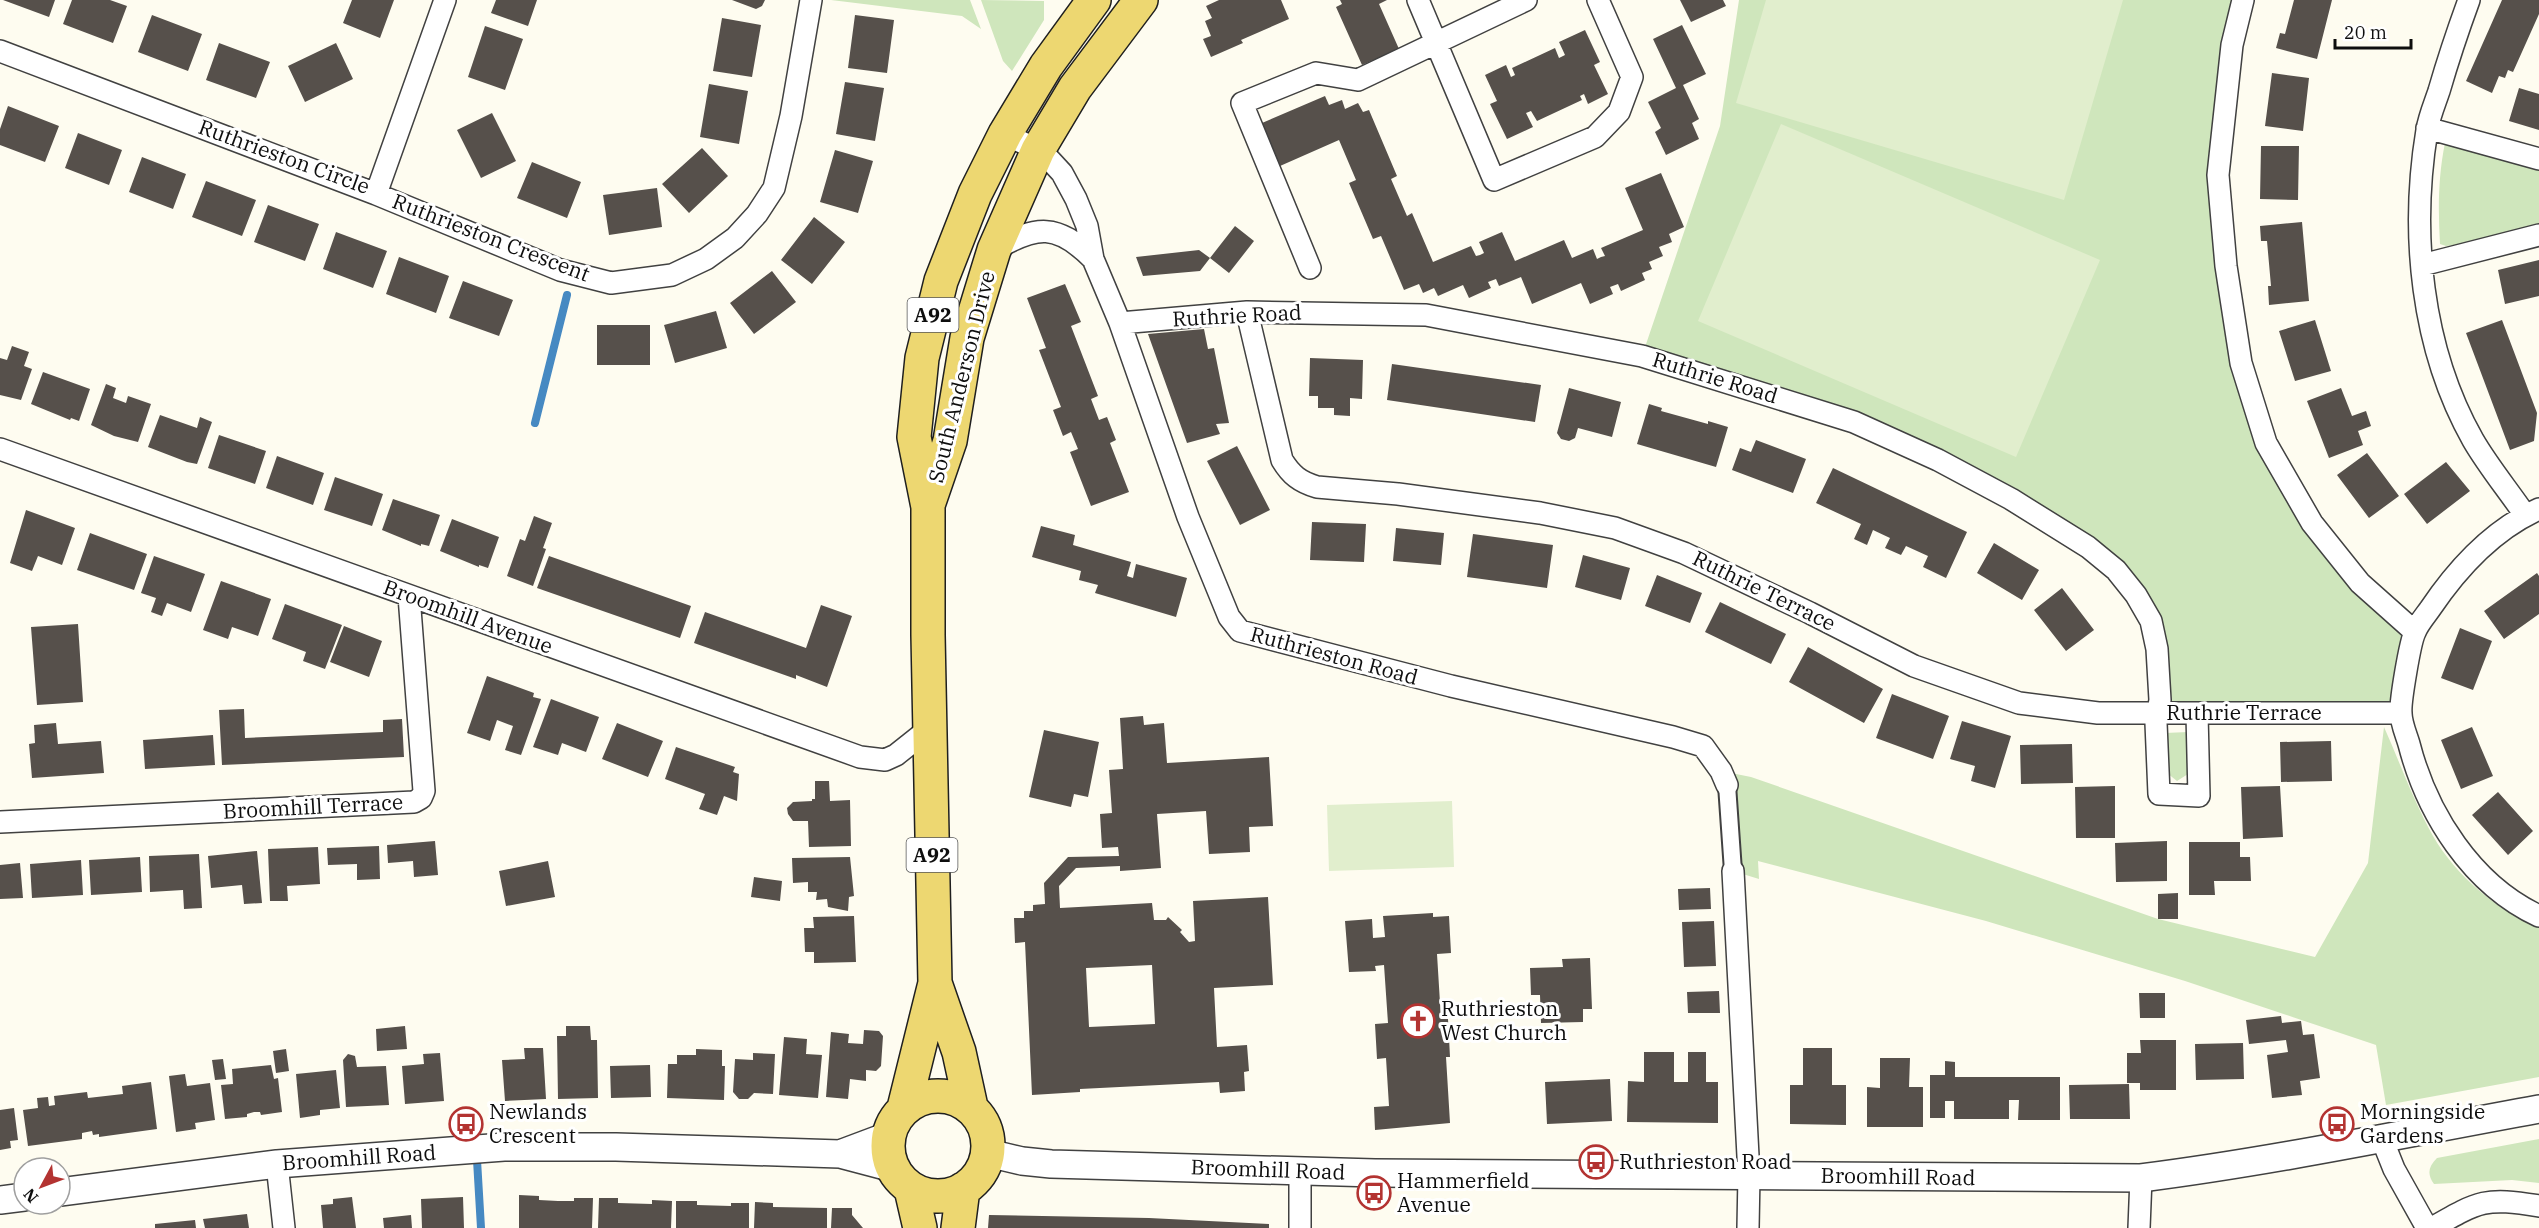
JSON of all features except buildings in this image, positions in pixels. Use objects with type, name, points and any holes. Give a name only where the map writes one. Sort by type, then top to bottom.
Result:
[{"type":"main road","name":"South Anderson Drive","points":[[935,982],[928,635],[928,507],[914,437],[922,358],[941,281],[975,194],[1005,134],[1046,66],[1094,0]]},
{"type":"main road","name":"South Anderson Drive","points":[[928,507],[950,441],[967,338],[994,250],[1038,150],[1075,88],[1133,11]]},
{"type":"main road","name":"A92","points":[[935,982],[959,1052],[971,1107],[985,1128],[988,1153]]},
{"type":"main road","name":"A92","points":[[888,1136],[894,1121],[904,1108],[935,982]]},
{"type":"main road","points":[[904,1108],[920,1099],[937,1095],[955,1098],[971,1107]]},
{"type":"main road","points":[[888,1136],[888,1153],[902,1178],[920,1228]]},
{"type":"main road","points":[[902,1178],[928,1195],[946,1196],[963,1190],[980,1174],[988,1153]]},
{"type":"main road","points":[[958,1228],[963,1190]]},
{"type":"street","name":"Ruthrieston Circle","points":[[0,51],[376,194],[445,0]]},
{"type":"street","name":"Ruthrieston Crescent","points":[[376,194],[560,270],[611,283],[672,275],[706,260],[735,238],[757,214],[774,188],[791,116],[811,0]]},
{"type":"street","points":[[1099,0],[1133,11]]},
{"type":"street","points":[[1418,0],[1494,180],[1595,137],[1619,112],[1632,77],[1598,0]]},
{"type":"street","points":[[1310,268],[1242,103],[1316,73],[1358,80],[1526,0]]},
{"type":"street","points":[[2243,0],[2232,45],[2218,175],[2226,267],[2241,363],[2266,444],[2312,523],[2360,583],[2415,632]]},
{"type":"street","points":[[2469,0],[2427,128],[2418,201],[2422,265],[2434,345],[2450,392],[2473,441],[2532,512],[2498,534],[2447,584],[2415,632],[2401,713],[2412,757],[2431,803],[2450,837],[2483,878],[2523,909],[2539,916]]},
{"type":"street","points":[[2427,128],[2539,159]]},
{"type":"street","name":"Ruthrieston Road","points":[[1005,134],[1038,150],[1062,173],[1076,199],[1087,226],[1093,259],[1120,323],[1188,517],[1229,617],[1240,631],[1451,686],[1673,737],[1703,746],[1721,771],[1727,784]]},
{"type":"street","name":"Ruthrieston Road","points":[[994,250],[1015,238],[1039,230],[1054,231],[1081,246],[1093,259]]},
{"type":"street","points":[[2422,265],[2539,235]]},
{"type":"street","name":"Ruthrie Road","points":[[1120,323],[1247,312],[1426,315],[1642,356],[1749,387],[1854,422],[1938,460],[2011,499],[2088,547],[2116,570],[2136,594],[2151,621],[2157,649],[2160,700],[2158,714],[2159,794],[2199,796],[2198,714]]},
{"type":"street","name":"Ruthrie Terrace","points":[[1247,312],[1282,460],[1295,477],[1317,487],[1398,494],[1540,513],[1615,528],[1684,553],[1914,666],[2019,703],[2098,713],[2401,713]]},
{"type":"street","name":"Broomhill Avenue","points":[[0,450],[860,757],[885,760],[896,755],[930,728]]},
{"type":"street","name":"Broomhill Terrace","points":[[0,822],[414,802],[421,798],[424,791],[409,596]]},
{"type":"street","points":[[1727,784],[1749,1175],[1748,1228]]},
{"type":"street","name":"Broomhill Road","points":[[988,1153],[1022,1161],[1056,1165],[1375,1173],[2141,1178],[2200,1171],[2382,1139],[2539,1108]]},
{"type":"street","name":"Broomhill Road","points":[[840,1154],[888,1136]]},
{"type":"street","points":[[2382,1139],[2394,1169],[2427,1228]]},
{"type":"street","name":"Broomhill Road","points":[[72,1190],[278,1164],[504,1148],[616,1147],[840,1154],[902,1178]]},
{"type":"street","points":[[278,1164],[284,1228]]},
{"type":"street","points":[[1300,1170],[1300,1228]]},
{"type":"street","points":[[2139,1228],[2141,1178]]},
{"type":"street","points":[[2432,1228],[2472,1205],[2488,1201],[2509,1201],[2539,1206]]},
{"type":"green space","points":[[831,0],[970,0],[981,29],[962,16]]},
{"type":"green space","points":[[981,0],[1044,1],[1044,20],[1012,71],[1003,61]]},
{"type":"green space","points":[[1739,0],[2243,0],[2218,175],[2241,363],[2312,523],[2415,632],[2401,713],[2158,714],[2157,649],[2116,570],[1938,460],[1642,356],[1720,126]]},
{"type":"green space","points":[[1766,0],[2123,0],[2064,200],[1736,103]]},
{"type":"green space","points":[[1781,124],[2100,260],[2016,457],[1698,321]]},
{"type":"green space","points":[[2445,143],[2539,165],[2539,228],[2456,245],[2440,244],[2439,194]]},
{"type":"green space","points":[[2384,727],[2420,810],[2442,851],[2466,878],[2493,902],[2539,928],[2539,1077],[2386,1105],[2376,1045],[2185,981],[1986,921],[1758,861],[1759,879],[1733,871],[1721,771],[1751,777],[2158,919],[2315,957],[2368,863]]},
{"type":"green space","points":[[2188,732],[2188,774],[2177,781],[2167,773],[2165,733]]},
{"type":"green space","points":[[1452,801],[1454,867],[1329,871],[1327,805]]},
{"type":"green space","points":[[2539,1139],[2539,1183],[2512,1180],[2434,1184],[2430,1177],[2430,1168],[2437,1158]]},
{"type":"waterway","points":[[535,423],[567,295]]},
{"type":"waterway","points":[[477,1160],[481,1228]]},
{"type":"place","name":"Ruthrieston West Church","points":[[1418,1021]]},
{"type":"place","name":"Newlands Crescent","points":[[466,1124]]},
{"type":"place","name":"Morningside Gardens","points":[[2337,1124]]},
{"type":"place","name":"Ruthrieston Road","points":[[1596,1162]]},
{"type":"place","name":"Hammerfield Avenue","points":[[1374,1193]]}]
